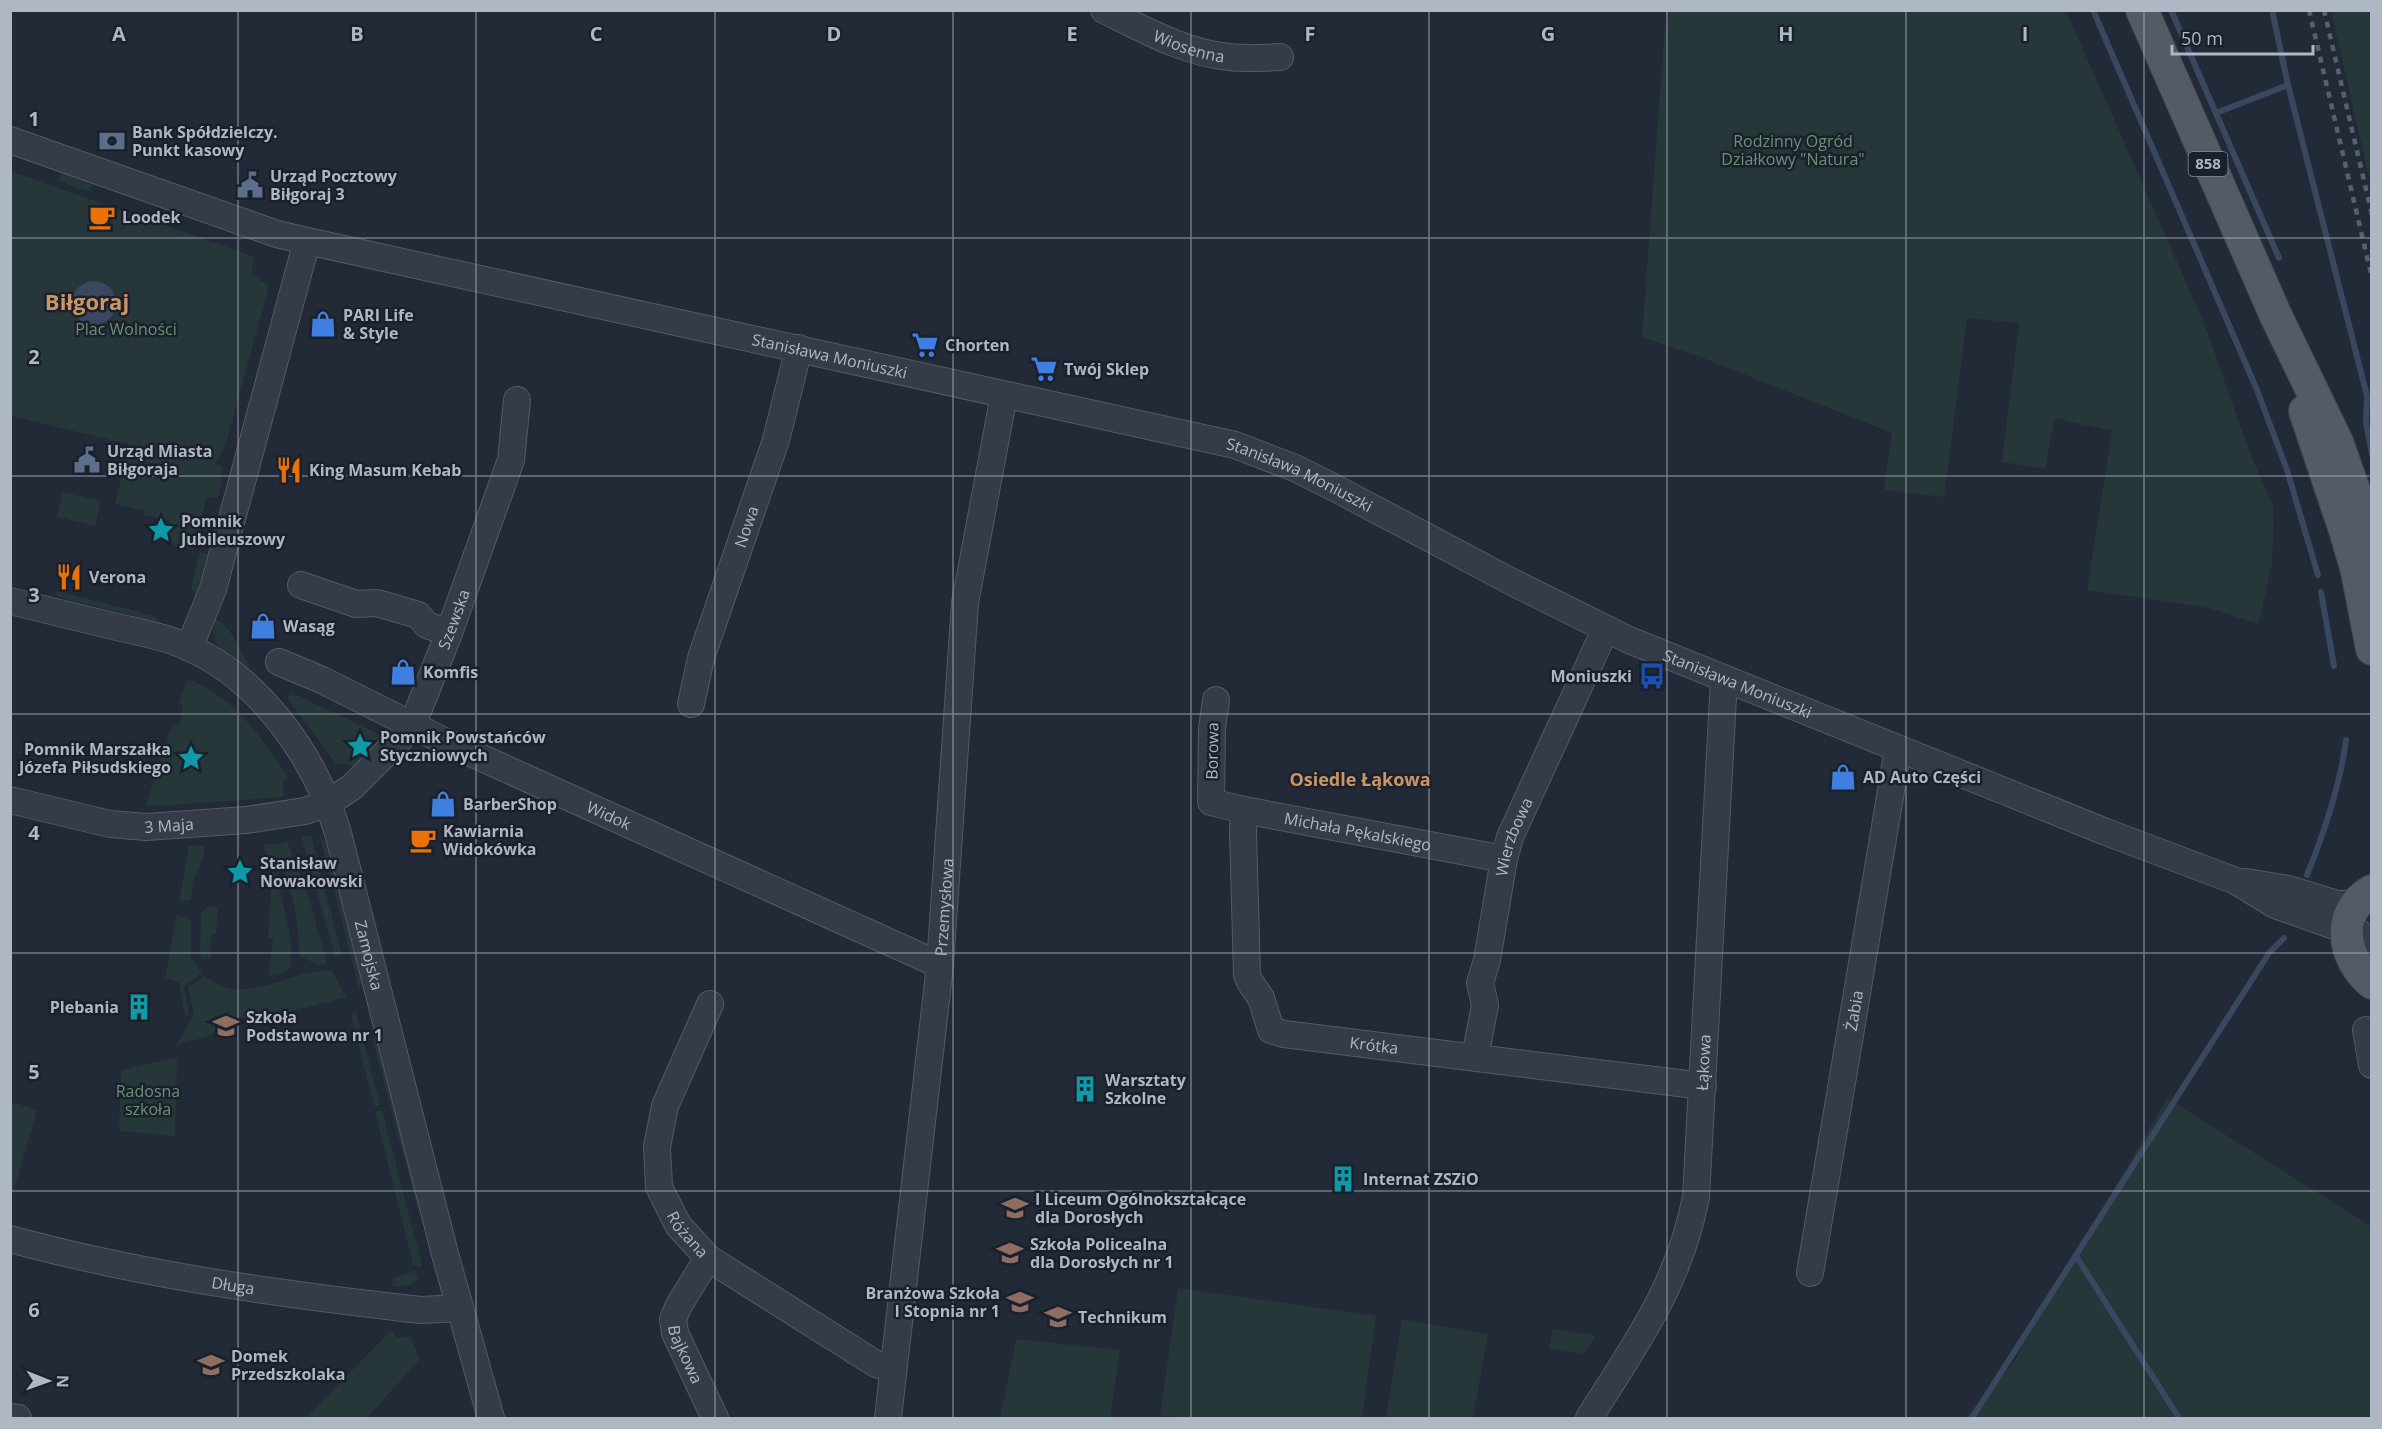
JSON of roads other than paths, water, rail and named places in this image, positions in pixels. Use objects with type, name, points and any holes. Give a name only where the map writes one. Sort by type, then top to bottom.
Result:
[{"type":"main road","name":"858","points":[[2142,10],[2276,316],[2337,442],[2372,542]]},
{"type":"main road","name":"858","points":[[2276,316],[2357,571],[2372,649]]},
{"type":"main road","points":[[2364,924],[2349,948],[2354,961],[2372,983]]},
{"type":"street","name":"Wiosenna","points":[[1104,10],[1155,35],[1200,51],[1227,57],[1280,57]]},
{"type":"street","points":[[10,140],[307,242],[213,589],[189,648]]},
{"type":"street","name":"Stanisława Moniuszki","points":[[307,242],[1204,437],[1260,454],[1335,488],[1605,630],[2106,832],[2236,880],[2274,885],[2337,904],[2364,924]]},
{"type":"street","name":"Nowa","points":[[691,704],[701,657],[776,440],[799,348]]},
{"type":"street","name":"Przemysłowa","points":[[888,1419],[940,965],[965,603],[1004,395]]},
{"type":"street","name":"Szewska","points":[[328,803],[352,787],[412,725],[438,629],[511,460],[517,400]]},
{"type":"street","points":[[301,585],[356,604],[377,603],[418,615],[438,629]]},
{"type":"street","name":"Zamojska","points":[[10,601],[168,640],[189,648],[225,669],[264,705],[303,754],[328,803],[349,872],[460,1308],[491,1419]]},
{"type":"street","name":"Wierzbowa","points":[[1475,1057],[1485,1005],[1480,983],[1487,960],[1504,859],[1514,828],[1605,630]]},
{"type":"street","name":"Widok","points":[[279,662],[333,685],[412,725],[940,965]]},
{"type":"street","name":"Łąkowa","points":[[1589,1419],[1658,1307],[1678,1264],[1692,1219],[1696,1197],[1703,1086],[1724,679]]},
{"type":"street","name":"Borowa","points":[[1211,802],[1212,728],[1215,700]]},
{"type":"street","name":"Żabia","points":[[1810,1273],[1898,749]]},
{"type":"street","name":"3 Maja","points":[[10,800],[110,824],[146,827],[261,819],[313,810],[328,803]]},
{"type":"street","name":"Michała Pękalskiego","points":[[1211,802],[1504,859]]},
{"type":"street","name":"Krótka","points":[[1244,810],[1247,975],[1261,999],[1271,1030],[1284,1034],[1703,1086]]},
{"type":"street","name":"Różana","points":[[710,1004],[665,1106],[657,1147],[659,1187],[678,1225],[708,1258],[876,1364],[893,1368]]},
{"type":"street","points":[[2366,1030],[2372,1065]]},
{"type":"street","name":"Długa","points":[[10,1239],[84,1257],[269,1290],[421,1310],[460,1308]]},
{"type":"street","name":"Bajkowa","points":[[708,1258],[673,1319],[675,1333],[715,1419]]},
{"type":"street","points":[[10,1417],[18,1419]]},
{"type":"water","points":[[94,281],[110,287],[116,303],[110,319],[94,325],[78,319],[72,303],[78,287]]},
{"type":"waterway","points":[[2093,10],[2257,390],[2287,470],[2318,575]]},
{"type":"waterway","points":[[2171,10],[2279,258]]},
{"type":"waterway","points":[[2272,10],[2288,85],[2367,396],[2366,423],[2372,455]]},
{"type":"waterway","points":[[2216,113],[2288,85]]},
{"type":"waterway","points":[[2321,592],[2334,666]]},
{"type":"waterway","points":[[2307,875],[2331,809],[2346,740]]},
{"type":"waterway","points":[[1972,1418],[2269,953],[2284,938]]},
{"type":"waterway","points":[[2076,1256],[2179,1418]]},
{"type":"railway","points":[[2309,10],[2372,278]]},
{"type":"railway","points":[[2324,10],[2372,215]]},
{"type":"place","name":"Bank Spółdzielczy. Punkt kasowy","points":[[112,141]]},
{"type":"place","name":"Urząd Pocztowy Biłgoraj 3","points":[[250,185]]},
{"type":"place","name":"Loodek","points":[[102,217]]},
{"type":"place","name":"PARI Life & Style","points":[[323,324]]},
{"type":"place","name":"Chorten","points":[[925,345]]},
{"type":"place","name":"Twój Sklep","points":[[1044,369]]},
{"type":"place","name":"Urząd Miasta Biłgoraja","points":[[87,460]]},
{"type":"place","name":"King Masum Kebab","points":[[289,470]]},
{"type":"place","name":"Pomnik Jubileuszowy","points":[[161,530]]},
{"type":"place","name":"Verona","points":[[69,577]]},
{"type":"place","name":"Wasąg","points":[[263,626]]},
{"type":"place","name":"Komfis","points":[[403,672]]},
{"type":"place","name":"Moniuszki","points":[[1652,676]]},
{"type":"place","name":"Pomnik Powstańców Styczniowych","points":[[360,746]]},
{"type":"place","name":"Pomnik Marszałka Józefa Piłsudskiego","points":[[191,758]]},
{"type":"place","name":"AD Auto Części","points":[[1843,777]]},
{"type":"place","name":"BarberShop","points":[[443,804]]},
{"type":"place","name":"Kawiarnia Widokówka","points":[[423,840]]},
{"type":"place","name":"Stanisław Nowakowski","points":[[240,872]]},
{"type":"place","name":"Plebania","points":[[139,1007]]},
{"type":"place","name":"Szkoła Podstawowa nr 1","points":[[226,1026]]},
{"type":"place","name":"Warsztaty Szkolne","points":[[1085,1089]]},
{"type":"place","name":"Internat ZSZiO","points":[[1343,1179]]},
{"type":"place","name":"I Liceum Ogólnokształcące dla Dorosłych","points":[[1015,1208]]},
{"type":"place","name":"Szkoła Policealna dla Dorosłych nr 1","points":[[1010,1253]]},
{"type":"place","name":"Branżowa Szkoła I Stopnia nr 1","points":[[1020,1302]]},
{"type":"place","name":"Technikum","points":[[1058,1317]]},
{"type":"place","name":"Domek Przedszkolaka","points":[[211,1365]]},
{"type":"district","name":"Biłgoraj","points":[[87,302]]},
{"type":"district","name":"Osiedle Łąkowa","points":[[1360,780]]},
{"type":"park label","name":"Rodzinny Ogród Działkowy \"Natura\"","points":[[1793,150]]},
{"type":"park label","name":"Plac Wolności","points":[[126,329]]},
{"type":"park label","name":"Radosna szkoła","points":[[148,1100]]}]
